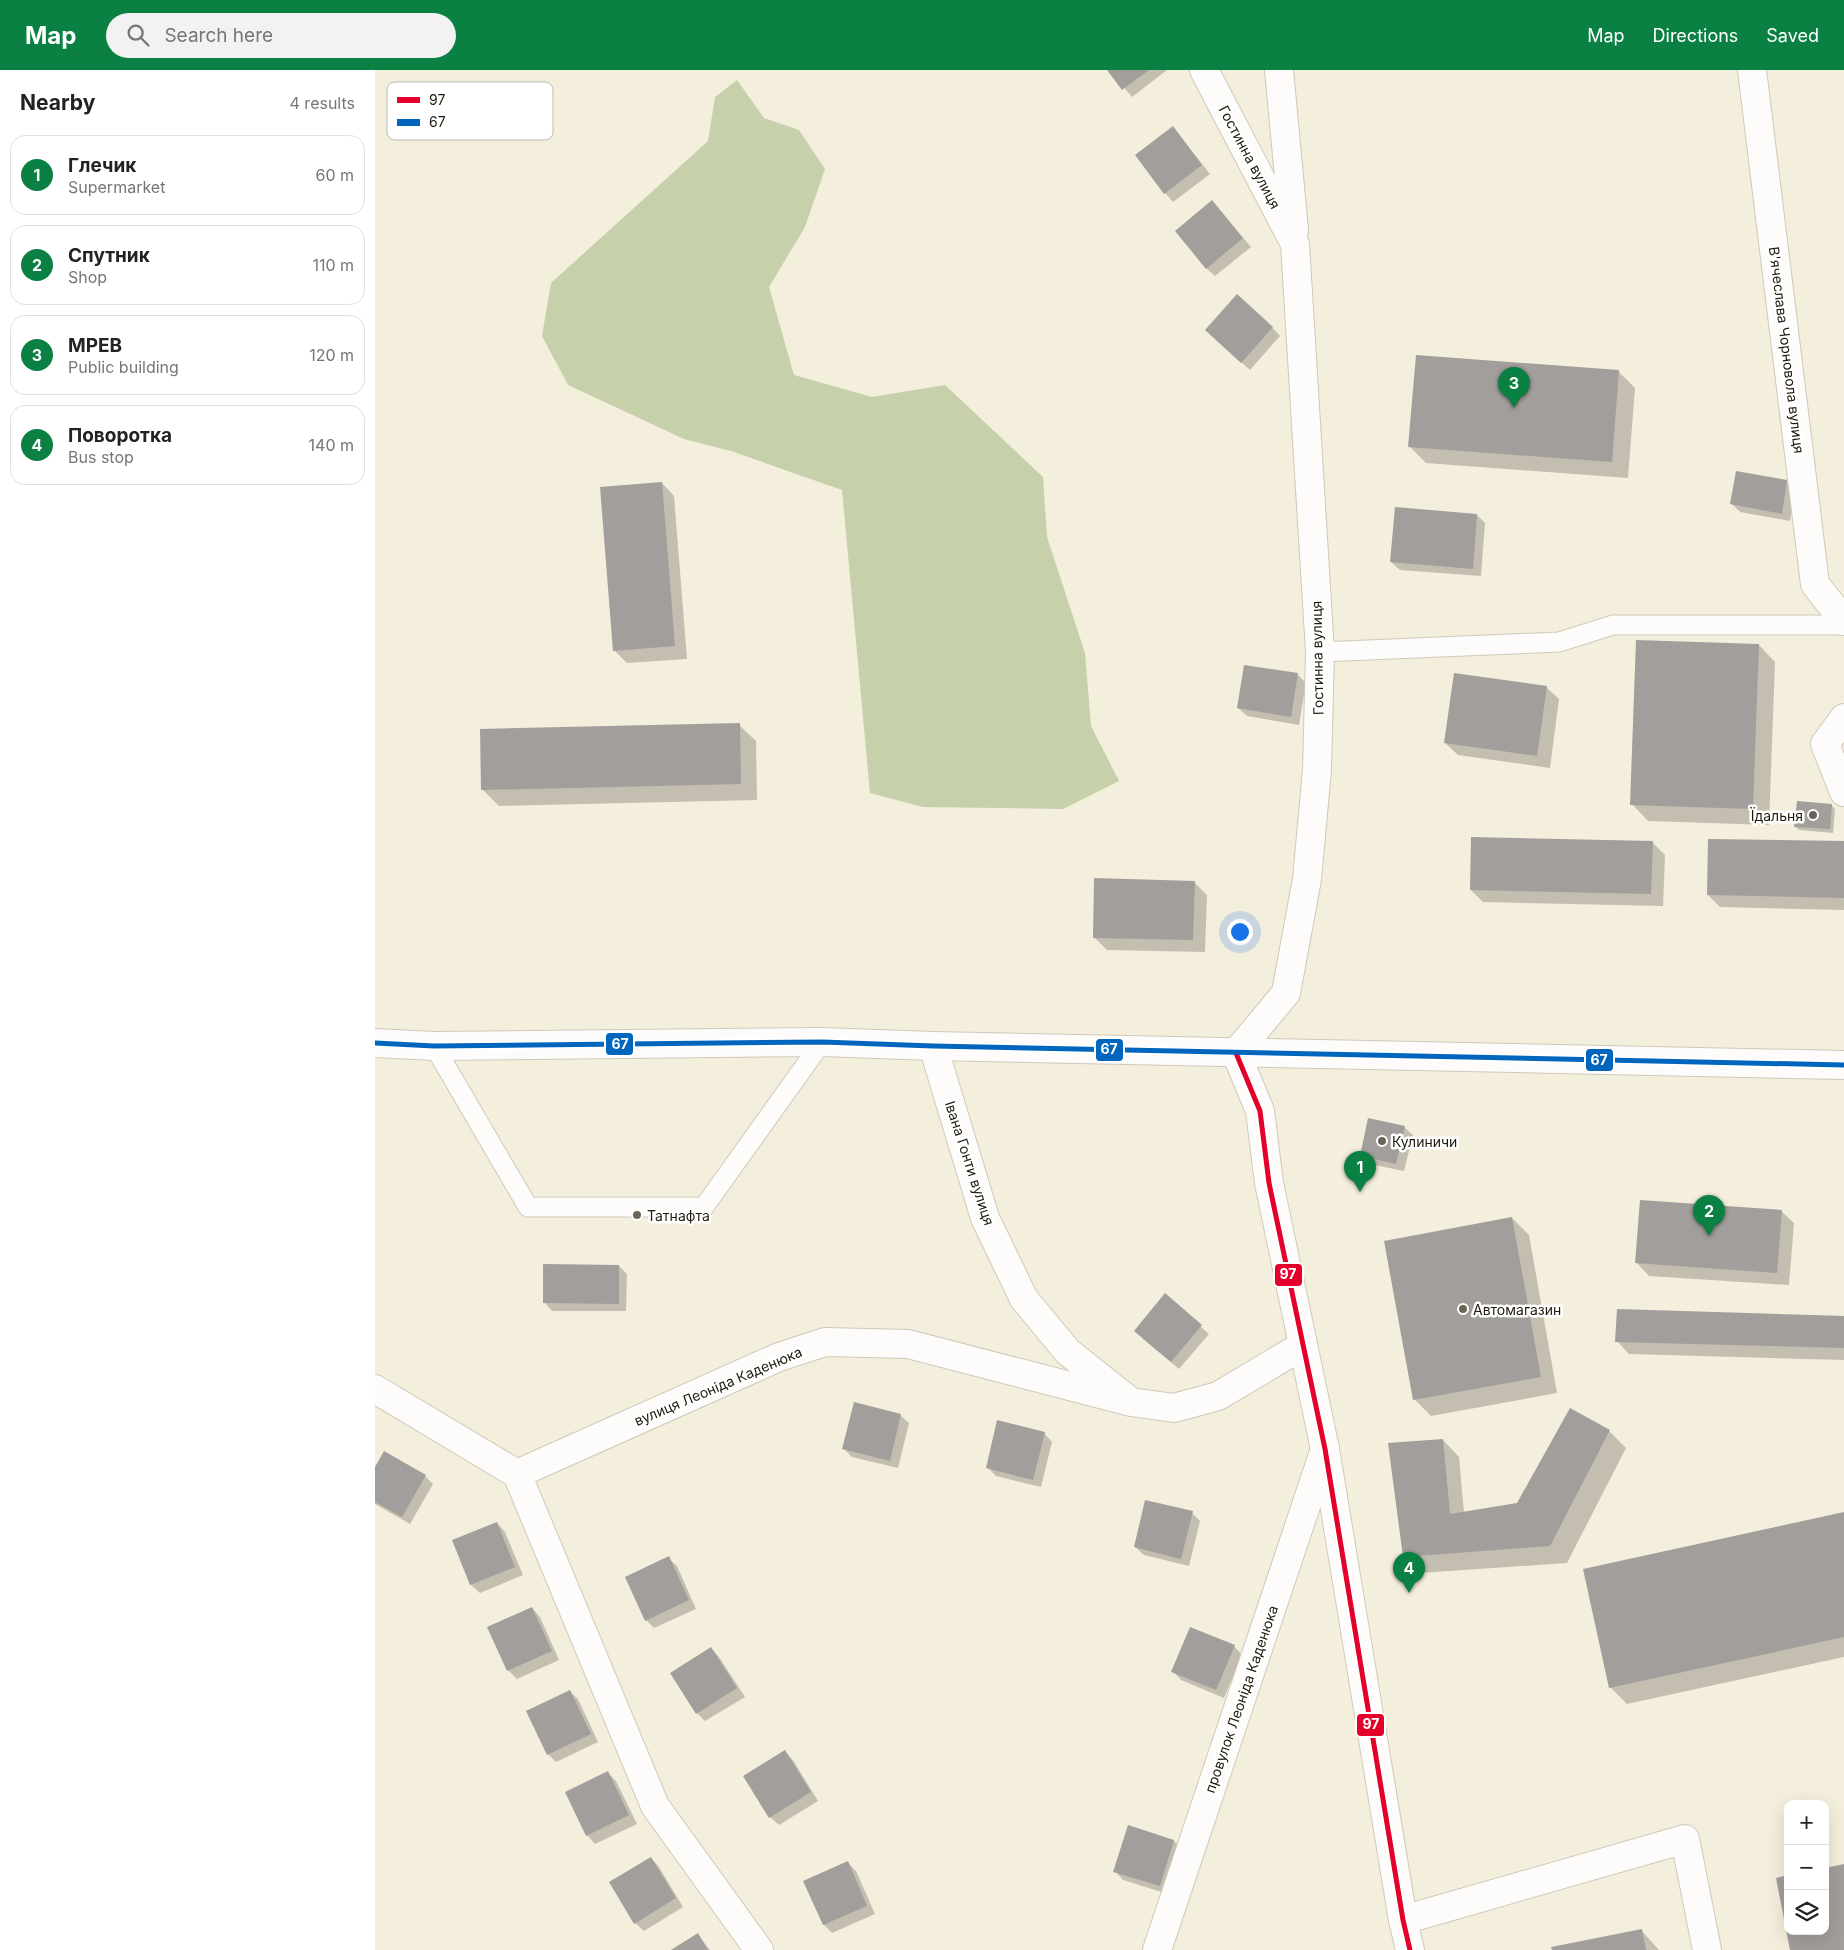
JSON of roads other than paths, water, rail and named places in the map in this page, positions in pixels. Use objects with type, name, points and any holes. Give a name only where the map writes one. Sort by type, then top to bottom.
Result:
[{"type":"main road","name":"Гостинна вулиця","points":[[1204,70],[1295,244]]},
{"type":"main road","name":"Гостинна вулиця","points":[[1236,1053],[1285,993],[1307,879],[1317,770],[1320,652],[1295,244],[1279,70]]},
{"type":"main road","name":"В'ячеслава Чорновола вулиця","points":[[1752,70],[1815,584],[1844,621]]},
{"type":"main road","points":[[1844,718],[1825,744],[1844,792]]},
{"type":"main road","points":[[375,1043],[435,1046],[822,1042],[1236,1053],[1844,1065]]},
{"type":"main road","name":"Івана Гонти вулиця","points":[[933,1046],[985,1218],[1024,1299],[1067,1352],[1131,1402]]},
{"type":"main road","points":[[1236,1053],[1260,1111],[1269,1183],[1325,1448],[1403,1920],[1410,1950]]},
{"type":"main road","name":"вулиця Леоніда Каденюка","points":[[517,1474],[779,1357],[825,1342],[908,1344],[1131,1402]]},
{"type":"main road","points":[[1131,1402],[1174,1408],[1218,1396],[1302,1346]]},
{"type":"main road","points":[[375,1389],[517,1474],[655,1806],[759,1950]]},
{"type":"main road","name":"провулок Леоніда Каденюка","points":[[1157,1950],[1325,1448]]},
{"type":"main road","points":[[1403,1920],[1685,1840],[1707,1950]]},
{"type":"lane","points":[[1320,652],[1559,642],[1613,625],[1844,625]]},
{"type":"lane","points":[[435,1046],[528,1207],[704,1207],[822,1042]]},
{"type":"place","name":"МРЕВ","points":[[1514,408]]},
{"type":"place","name":"Їдальня","points":[[1813,815]]},
{"type":"place","name":"Кулиничи","points":[[1382,1141]]},
{"type":"place","name":"Глечик","points":[[1360,1192]]},
{"type":"place","name":"Татнафта","points":[[637,1215]]},
{"type":"place","name":"Спутник","points":[[1709,1236]]},
{"type":"place","name":"Автомагазин","points":[[1463,1309]]},
{"type":"place","name":"Поворотка","points":[[1409,1593]]}]
